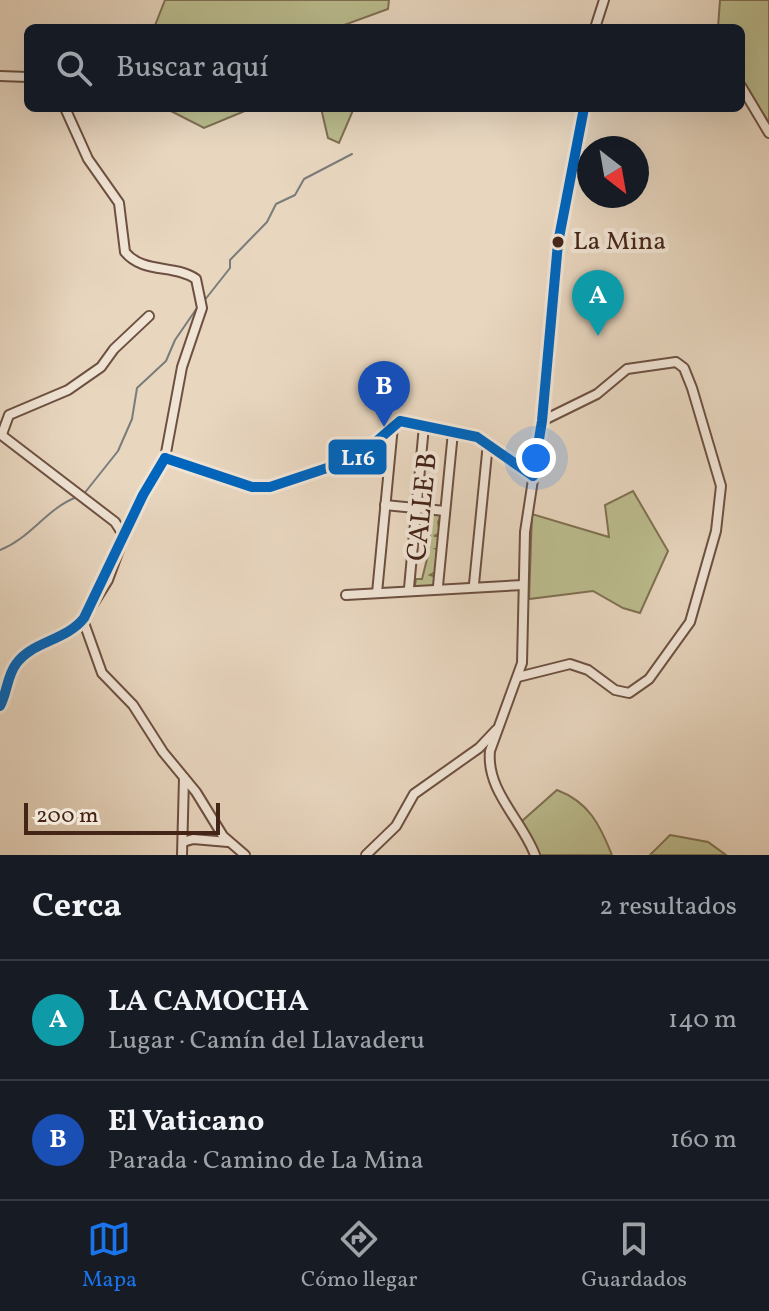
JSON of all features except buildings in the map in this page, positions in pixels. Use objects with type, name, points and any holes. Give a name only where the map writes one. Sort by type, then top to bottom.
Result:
[{"type":"street","points":[[596,24],[604,0]]},
{"type":"street","points":[[0,76],[24,77]]},
{"type":"street","points":[[745,93],[769,133]]},
{"type":"street","points":[[0,706],[15,664],[32,651],[70,632],[83,620],[113,570],[124,536],[165,458],[182,367],[202,303],[199,285],[189,274],[142,265],[125,252],[119,203],[93,167],[67,112]]},
{"type":"street","points":[[535,855],[495,784],[489,764],[497,729],[518,677],[524,648],[523,585],[558,243],[583,112]]},
{"type":"street","points":[[124,536],[115,522],[1,434],[9,415],[68,390],[101,367],[114,349],[149,316]]},
{"type":"street","points":[[518,677],[570,664],[588,670],[621,692],[629,693],[643,685],[694,614],[718,512],[721,486],[705,424],[684,368],[676,362],[627,369],[597,394],[542,421]]},
{"type":"street","points":[[165,458],[252,487],[270,487],[357,458],[376,445],[400,421],[488,443],[533,476]]},
{"type":"street","points":[[377,593],[393,425]]},
{"type":"street","points":[[409,588],[424,426]]},
{"type":"street","name":"CALLE B","points":[[438,586],[453,432]]},
{"type":"street","points":[[474,584],[488,443]]},
{"type":"street","points":[[385,505],[445,511]]},
{"type":"street","points":[[346,595],[523,585]]},
{"type":"street","points":[[83,620],[102,673],[133,705],[228,842],[245,855]]},
{"type":"street","points":[[366,855],[396,826],[414,794],[468,755],[497,729]]},
{"type":"street","points":[[468,755],[489,764]]},
{"type":"street","points":[[182,855],[184,778]]},
{"type":"street","points":[[183,842],[193,839],[228,842]]},
{"type":"green space","points":[[165,0],[389,0],[388,9],[347,24],[156,24]]},
{"type":"green space","points":[[720,0],[769,0],[769,126],[745,84],[745,24],[718,24]]},
{"type":"green space","points":[[173,112],[242,112],[204,128]]},
{"type":"green space","points":[[322,112],[352,112],[339,143],[328,138]]},
{"type":"green space","points":[[633,491],[668,551],[640,613],[623,608],[593,591],[529,599],[532,514],[609,537],[605,505]]},
{"type":"green space","points":[[421,512],[442,515],[438,522],[440,533],[434,536],[440,536],[439,549],[436,549],[439,551],[437,571],[430,575],[436,577],[435,589],[414,590],[416,579],[422,579],[428,555],[425,549],[429,545],[427,536],[430,536],[431,520]]},
{"type":"green space","points":[[557,790],[577,801],[592,816],[612,855],[540,855],[522,821]]},
{"type":"green space","points":[[670,835],[708,842],[726,855],[650,855]]},
{"type":"waterway","points":[[204,301],[230,268],[230,260],[267,222],[276,204],[295,195],[304,179],[352,154]]},
{"type":"waterway","points":[[83,495],[118,451],[132,419],[137,388],[166,361],[175,340],[197,308]]},
{"type":"waterway","points":[[0,550],[77,497]]},
{"type":"transit line","name":"L16","points":[[533,476],[542,421],[558,243],[583,112]]},
{"type":"transit line","name":"L16","points":[[165,458],[252,487],[270,487],[357,458],[400,421],[477,437],[533,476]]},
{"type":"transit line","name":"L16","points":[[0,706],[13,669],[23,656],[68,632],[84,618],[143,495],[165,458]]},
{"type":"place","name":"La Mina","points":[[558,242]]},
{"type":"place","name":"LA CAMOCHA","points":[[598,336]]},
{"type":"place","name":"El Vaticano","points":[[384,427]]}]
